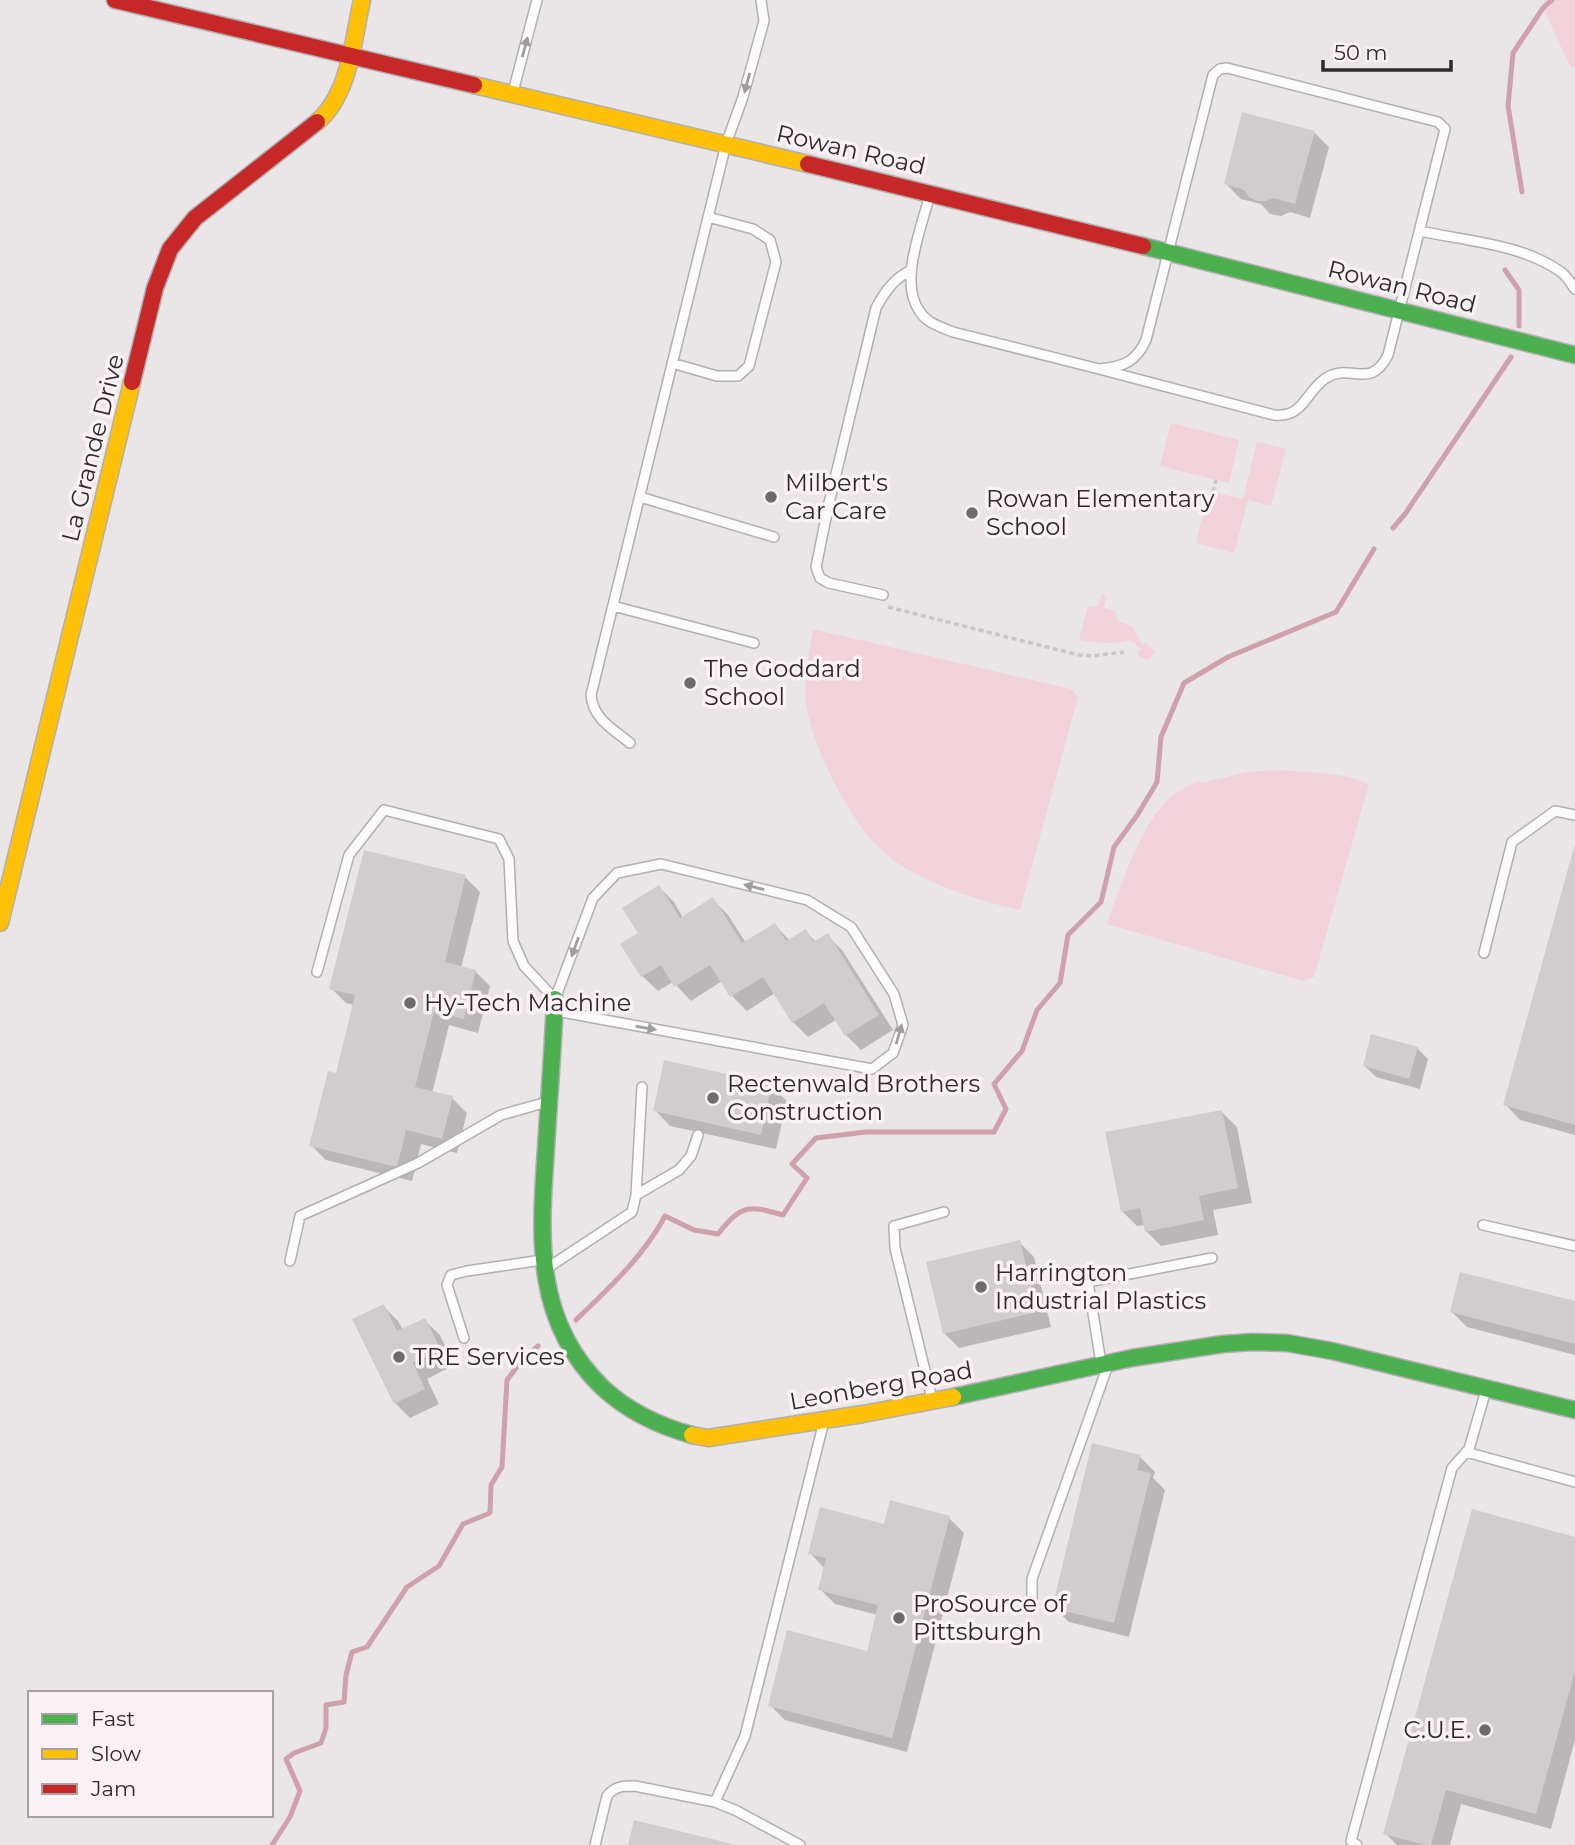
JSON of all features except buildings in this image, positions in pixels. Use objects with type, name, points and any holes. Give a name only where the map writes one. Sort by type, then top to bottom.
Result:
[{"type":"street","name":"Rowan Road","points":[[115,0],[931,192],[1575,355]]},
{"type":"street","name":"La Grande Drive","points":[[0,923],[155,288],[170,249],[195,218],[324,116],[335,101],[345,77],[362,0]]},
{"type":"street","name":"Leonberg Road","points":[[555,1005],[542,1210],[544,1265],[556,1320],[569,1351],[586,1373],[629,1409],[656,1423],[684,1434],[708,1438],[932,1401],[1105,1364],[1223,1344],[1287,1343],[1332,1351],[1575,1410]]},
{"type":"lane","points":[[513,93],[537,0]]},
{"type":"lane","points":[[630,743],[598,716],[592,708],[591,695],[726,144],[743,97],[764,21],[761,0]]},
{"type":"lane","points":[[931,192],[911,270],[911,293],[920,313],[932,324],[953,332],[1274,415],[1287,416],[1299,408],[1325,379],[1339,372],[1370,375],[1381,368],[1388,355],[1445,129],[1438,122],[1227,68],[1220,69],[1213,75],[1146,340],[1140,353],[1129,363],[1099,369]]},
{"type":"lane","points":[[672,363],[717,376],[738,376],[749,366],[776,262],[769,240],[753,229],[708,216]]},
{"type":"lane","points":[[1420,231],[1529,256],[1563,273],[1575,289]]},
{"type":"lane","points":[[883,595],[829,583],[820,578],[816,567],[876,308],[898,277],[911,270]]},
{"type":"lane","points":[[640,496],[774,537]]},
{"type":"lane","points":[[613,606],[754,643]]},
{"type":"lane","points":[[317,972],[349,855],[384,810],[499,839],[509,859],[513,942],[524,966],[555,1005],[872,1069],[892,1054],[903,1025],[894,995],[851,927],[807,900],[661,863],[617,873],[593,898],[555,1005]]},
{"type":"lane","points":[[1484,953],[1512,842],[1556,811],[1575,815]]},
{"type":"lane","points":[[464,1338],[447,1285],[451,1275],[467,1270],[544,1265],[632,1212],[636,1195],[642,1087]]},
{"type":"lane","points":[[289,1261],[300,1216],[418,1163],[501,1115],[549,1101]]},
{"type":"lane","points":[[636,1195],[679,1170],[691,1156],[698,1135]]},
{"type":"lane","points":[[932,1401],[895,1248],[894,1226],[944,1212]]},
{"type":"lane","points":[[1483,1225],[1575,1246]]},
{"type":"lane","points":[[1032,1606],[1032,1579],[1105,1364],[1088,1282],[1213,1258]]},
{"type":"lane","points":[[1357,1845],[1351,1841],[1451,1468],[1469,1449],[1486,1388]]},
{"type":"lane","points":[[715,1802],[745,1735],[824,1420]]},
{"type":"lane","points":[[1466,1452],[1575,1482]]},
{"type":"lane","points":[[595,1845],[607,1796],[621,1786],[635,1786],[715,1802],[800,1845]]},
{"type":"path","points":[[1213,492],[1216,480]]},
{"type":"path","points":[[887,607],[1079,655],[1124,652]]},
{"type":"shaded area","points":[[1545,0],[1575,0],[1575,68],[1570,66],[1543,8]]},
{"type":"shaded area","points":[[1171,423],[1239,440],[1229,483],[1160,466]]},
{"type":"shaded area","points":[[1257,442],[1286,449],[1271,506],[1248,500],[1234,553],[1196,543],[1209,491],[1243,499]]},
{"type":"shaded area","points":[[1102,594],[1106,596],[1104,608],[1115,611],[1118,621],[1133,627],[1142,645],[1146,643],[1155,652],[1148,661],[1137,654],[1141,649],[1130,640],[1105,643],[1079,640],[1088,606],[1098,606]]},
{"type":"shaded area","points":[[813,629],[1071,689],[1078,697],[1020,910],[969,896],[916,874],[888,856],[861,826],[825,764],[810,721],[805,685]]},
{"type":"shaded area","points":[[1281,770],[1337,775],[1369,784],[1314,977],[1304,981],[1107,924],[1138,845],[1154,816],[1171,797],[1200,780],[1201,783],[1247,772]]},
{"type":"waterway","points":[[1522,192],[1508,106],[1513,53],[1543,8],[1552,0]]},
{"type":"waterway","points":[[1505,270],[1519,290],[1519,326]]},
{"type":"waterway","points":[[1393,528],[1511,357]]},
{"type":"waterway","points":[[576,1320],[636,1258],[665,1216],[694,1230],[718,1234],[733,1217],[746,1210],[783,1215],[807,1178],[792,1164],[816,1138],[866,1132],[994,1132],[1006,1109],[994,1084],[1022,1051],[1037,1010],[1060,983],[1068,935],[1101,902],[1114,847],[1157,782],[1161,737],[1184,683],[1228,657],[1336,612],[1374,549]]},
{"type":"waterway","points":[[272,1845],[290,1817],[300,1791],[286,1759],[294,1753],[321,1743],[326,1728],[326,1705],[344,1702],[346,1675],[352,1652],[367,1647],[407,1587],[439,1566],[463,1524],[490,1513],[491,1485],[502,1467],[507,1380],[523,1359],[538,1346]]},
{"type":"traffic: fast","points":[[1143,246],[1575,355]]},
{"type":"traffic: fast","points":[[555,999],[543,1214],[546,1276],[553,1306],[564,1335],[580,1362],[603,1388],[644,1417],[692,1435]]},
{"type":"traffic: fast","points":[[953,1397],[1132,1358],[1252,1342],[1287,1343],[1332,1351],[1575,1410]]},
{"type":"traffic: slow","points":[[317,122],[337,97],[343,82],[353,49],[362,0]]},
{"type":"traffic: slow","points":[[474,85],[808,164]]},
{"type":"traffic: slow","points":[[0,923],[132,382]]},
{"type":"traffic: slow","points":[[692,1435],[708,1438],[953,1397]]},
{"type":"traffic: jam","points":[[115,0],[474,85]]},
{"type":"traffic: jam","points":[[132,382],[155,288],[170,249],[195,218],[317,122]]},
{"type":"traffic: jam","points":[[808,164],[1143,246]]},
{"type":"place","name":"Milbert's Car Care","points":[[771,497]]},
{"type":"place","name":"Rowan Elementary School","points":[[972,513]]},
{"type":"place","name":"The Goddard School","points":[[690,683]]},
{"type":"place","name":"Hy-Tech Machine","points":[[410,1003]]},
{"type":"place","name":"Rectenwald Brothers Construction","points":[[713,1098]]},
{"type":"place","name":"Harrington Industrial Plastics","points":[[981,1287]]},
{"type":"place","name":"TRE Services","points":[[399,1357]]},
{"type":"place","name":"ProSource of Pittsburgh","points":[[899,1618]]},
{"type":"place","name":"C.U.E.","points":[[1485,1730]]}]
